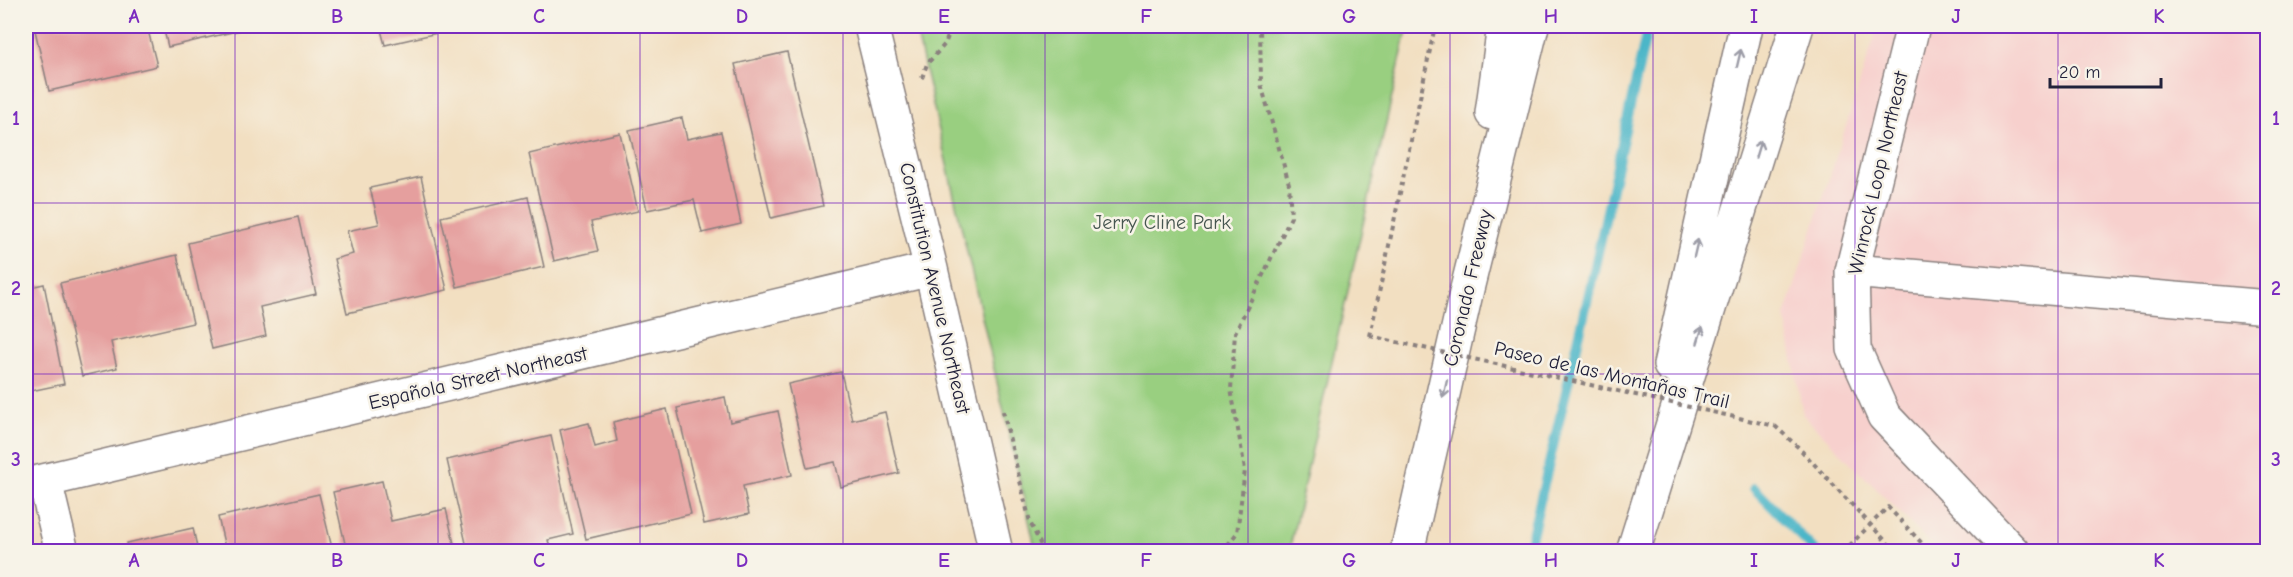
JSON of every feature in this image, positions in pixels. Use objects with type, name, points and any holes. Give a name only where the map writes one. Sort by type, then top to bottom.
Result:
[{"type":"main road","name":"Constitution Avenue Northeast","points":[[871,26],[931,269],[996,552]]},
{"type":"main road","points":[[1467,289],[1504,26]]},
{"type":"main road","name":"Coronado Freeway","points":[[1407,552],[1467,289],[1532,26]]},
{"type":"main road","points":[[1631,552],[1746,26]]},
{"type":"main road","points":[[1631,552],[1797,26]]},
{"type":"main road","name":"Winrock Loop Northeast","points":[[1913,26],[1852,271],[1854,349],[1884,416],[2013,552]]},
{"type":"main road","name":"Española Street Northeast","points":[[35,483],[931,269]]},
{"type":"main road","points":[[1852,271],[2268,307]]},
{"type":"main road","points":[[35,483],[62,552]]},
{"type":"path","points":[[924,89],[921,78],[927,64],[945,44],[952,26]]},
{"type":"path","points":[[1222,552],[1237,533],[1245,470],[1231,389],[1235,333],[1291,217],[1289,184],[1261,84],[1260,26]]},
{"type":"path","name":"Paseo de las Montañas Trail","points":[[1435,26],[1371,336],[1776,426],[1896,552]]},
{"type":"path","points":[[1002,408],[1030,522],[1044,552]]},
{"type":"path","points":[[1843,552],[1888,507],[1930,552]]},
{"type":"shaded area","points":[[1878,26],[2267,26],[2267,551],[1938,551],[1803,415],[1785,316]]},
{"type":"green space","name":"Jerry Cline Park","points":[[915,26],[1408,26],[1289,551],[1036,551]]},
{"type":"building","points":[[34,26],[147,26],[157,66],[49,91]]},
{"type":"building","points":[[163,26],[258,26],[168,47]]},
{"type":"building","points":[[380,26],[441,26],[442,32],[385,45]]},
{"type":"building","points":[[787,52],[823,206],[771,218],[735,64]]},
{"type":"building","points":[[26,59],[34,93],[26,95]]},
{"type":"building","points":[[682,118],[687,139],[721,132],[741,224],[702,233],[694,200],[647,210],[629,130]]},
{"type":"building","points":[[620,133],[638,211],[591,222],[598,251],[554,261],[529,154]]},
{"type":"building","points":[[421,177],[447,290],[347,313],[334,259],[353,254],[347,231],[379,224],[370,188]]},
{"type":"building","points":[[528,197],[544,267],[457,287],[441,217]]},
{"type":"building","points":[[298,217],[316,294],[260,307],[266,336],[212,349],[188,243]]},
{"type":"building","points":[[177,255],[193,323],[111,342],[117,368],[82,376],[60,283]]},
{"type":"building","points":[[44,284],[64,384],[26,392],[26,288]]},
{"type":"building","points":[[841,372],[852,420],[885,412],[899,473],[841,487],[835,462],[807,468],[788,384]]},
{"type":"building","points":[[725,397],[730,422],[778,411],[792,475],[743,486],[749,514],[704,524],[677,408]]},
{"type":"building","points":[[667,409],[691,514],[586,539],[560,430],[589,423],[595,447],[617,441],[613,422]]},
{"type":"building","points":[[551,436],[573,534],[548,540],[551,552],[468,552],[447,460]]},
{"type":"building","points":[[382,481],[391,521],[446,509],[456,552],[347,552],[333,492]]},
{"type":"building","points":[[319,494],[333,552],[226,552],[218,517]]},
{"type":"building","points":[[193,528],[198,552],[129,552],[127,543]]},
{"type":"waterway","points":[[1528,552],[1583,320],[1648,26]]},
{"type":"waterway","points":[[1754,488],[1816,552]]}]
